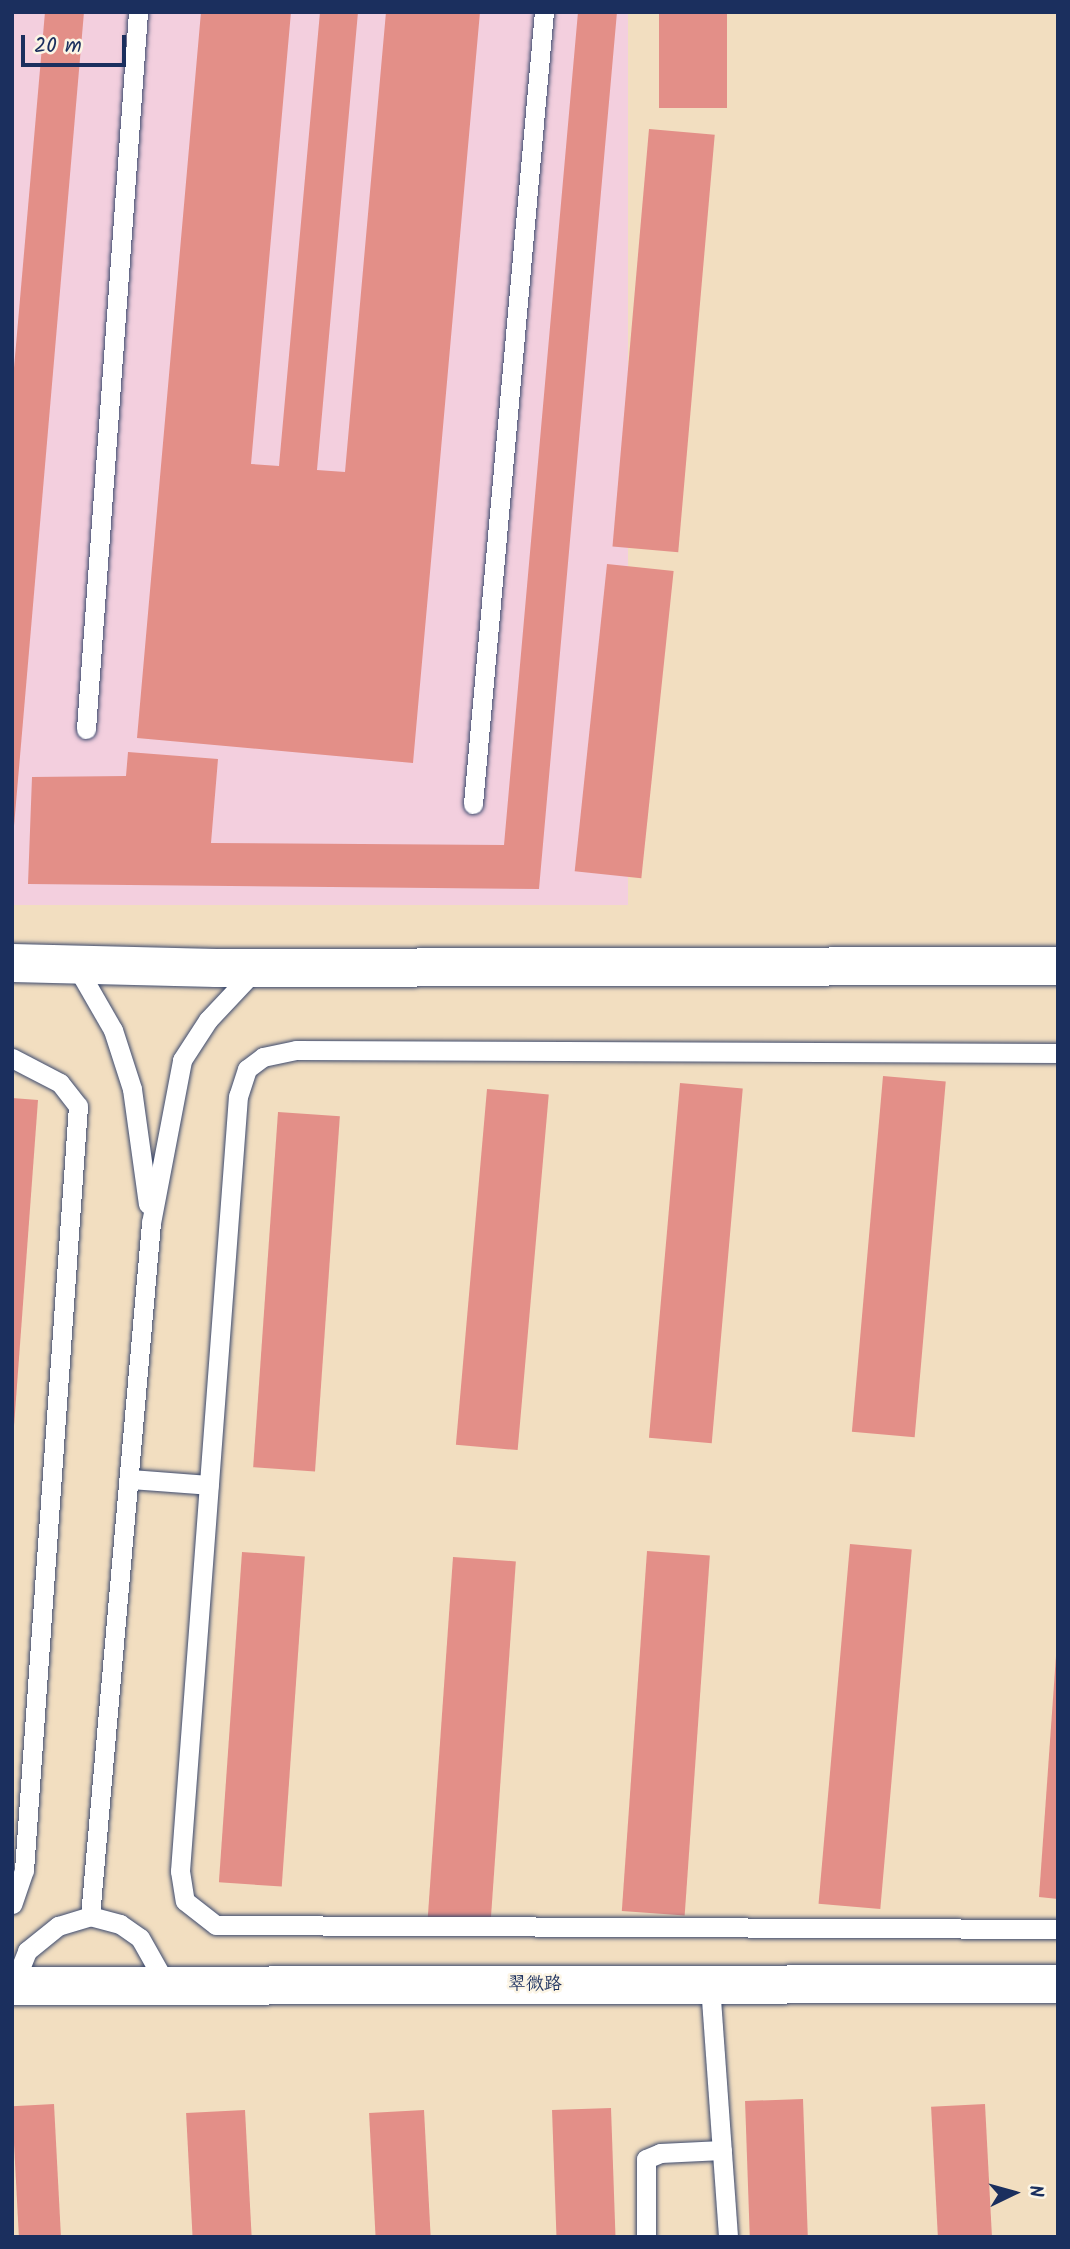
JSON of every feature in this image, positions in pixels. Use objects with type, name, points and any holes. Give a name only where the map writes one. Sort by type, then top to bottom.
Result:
[{"type":"street","points":[[12,963],[258,967],[1058,966]]},
{"type":"street","name":"翠微路","points":[[12,1986],[1058,1984]]},
{"type":"lane","points":[[86,729],[138,12]]},
{"type":"lane","points":[[473,804],[544,12]]},
{"type":"lane","points":[[75,964],[113,1030],[132,1089],[151,1223]]},
{"type":"lane","points":[[90,1916],[151,1223],[182,1060],[208,1020],[258,967]]},
{"type":"lane","points":[[1058,1053],[296,1050],[263,1057],[247,1069],[238,1096],[180,1871],[185,1901],[216,1925],[1058,1928]]},
{"type":"lane","points":[[12,1058],[60,1083],[78,1106],[24,1870],[12,1904]]},
{"type":"lane","points":[[130,1479],[209,1485]]},
{"type":"lane","points":[[12,1986],[27,1951],[58,1926],[90,1916],[120,1924],[140,1938],[167,1986]]},
{"type":"lane","points":[[710,1985],[728,2237]]},
{"type":"lane","points":[[646,2237],[646,2159],[660,2153],[722,2150]]},
{"type":"shaded area","points":[[12,12],[628,12],[628,905],[12,905]]},
{"type":"building","points":[[45,12],[84,12],[14,826],[12,391]]},
{"type":"building","points":[[201,12],[291,12],[251,464],[279,466],[320,12],[358,12],[317,470],[345,472],[386,12],[480,12],[413,763],[137,738]]},
{"type":"building","points":[[578,12],[617,12],[539,889],[28,884],[32,777],[126,776],[128,752],[218,759],[211,843],[504,845]]},
{"type":"building","points":[[659,12],[727,12],[727,108],[659,108]]},
{"type":"building","points":[[649,129],[715,135],[678,552],[612,546]]},
{"type":"building","points":[[607,564],[674,571],[641,878],[575,871]]},
{"type":"building","points":[[883,1076],[946,1081],[915,1437],[852,1432]]},
{"type":"building","points":[[680,1083],[743,1088],[712,1443],[649,1438]]},
{"type":"building","points":[[487,1089],[549,1094],[518,1450],[456,1445]]},
{"type":"building","points":[[12,1098],[38,1100],[14,1426],[12,1426]]},
{"type":"building","points":[[278,1112],[340,1116],[315,1471],[253,1467]]},
{"type":"building","points":[[850,1544],[912,1549],[880,1909],[819,1904]]},
{"type":"building","points":[[647,1551],[710,1555],[685,1916],[622,1911]]},
{"type":"building","points":[[242,1552],[305,1556],[282,1887],[219,1882]]},
{"type":"building","points":[[453,1557],[516,1561],[491,1922],[428,1917]]},
{"type":"building","points":[[1058,1656],[1058,1899],[1039,1897]]},
{"type":"building","points":[[803,2099],[808,2237],[750,2237],[745,2101]]},
{"type":"building","points":[[54,2104],[61,2237],[19,2237],[12,2106]]},
{"type":"building","points":[[985,2104],[992,2237],[938,2237],[931,2107]]},
{"type":"building","points":[[611,2108],[616,2237],[556,2237],[552,2110]]},
{"type":"building","points":[[245,2110],[252,2237],[193,2237],[186,2113]]},
{"type":"building","points":[[424,2110],[431,2237],[376,2237],[369,2113]]}]
